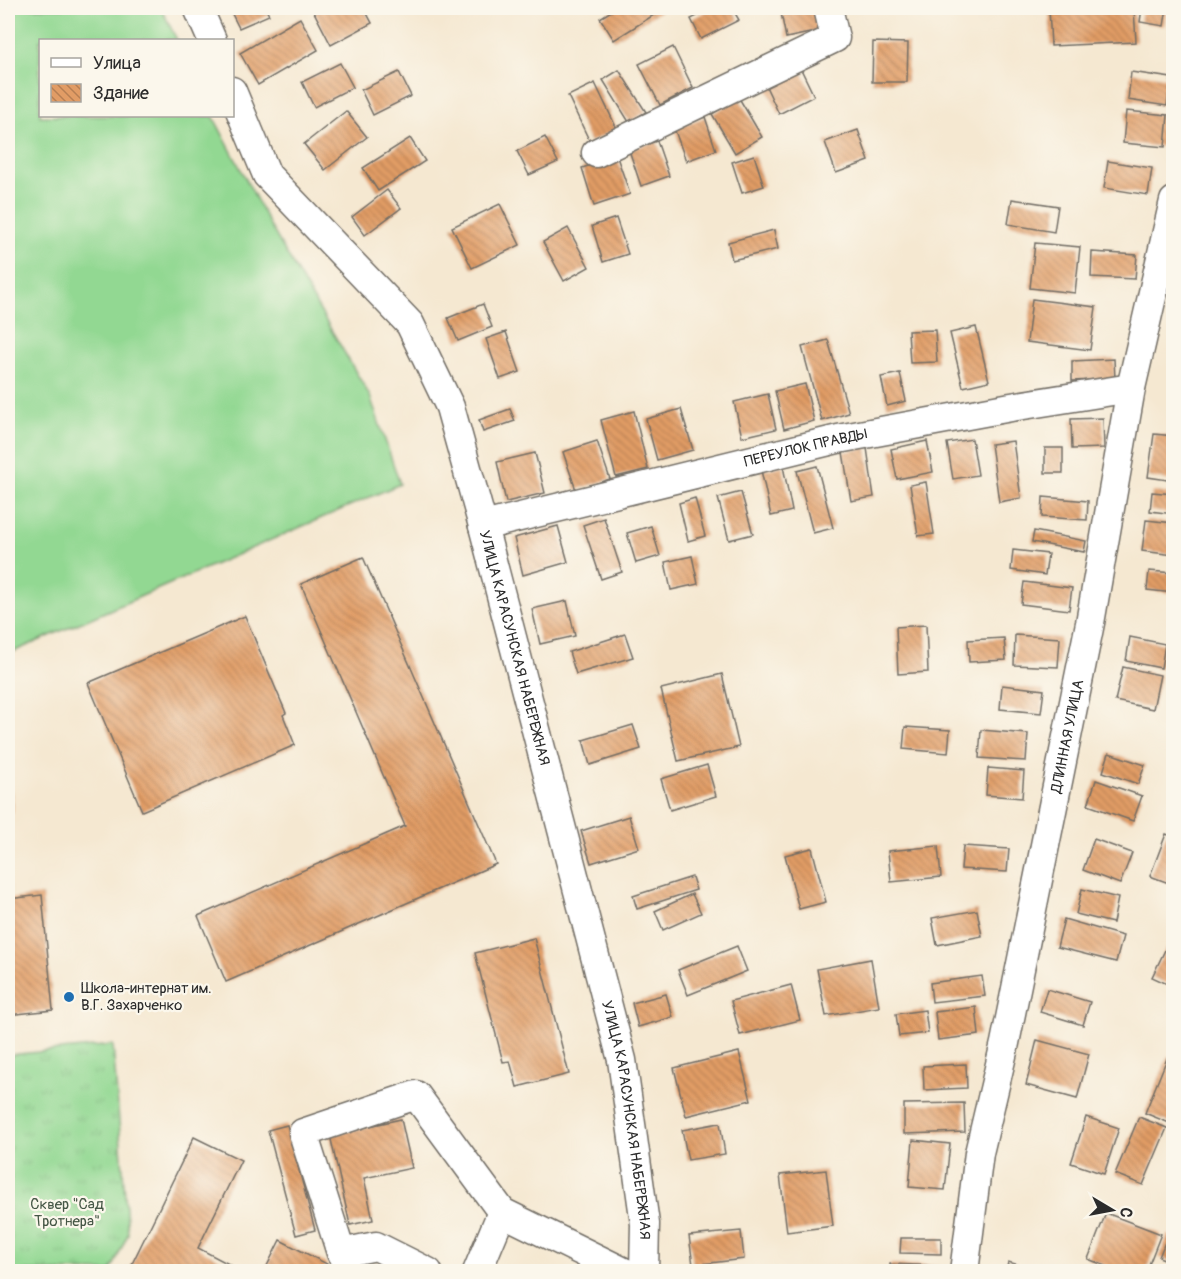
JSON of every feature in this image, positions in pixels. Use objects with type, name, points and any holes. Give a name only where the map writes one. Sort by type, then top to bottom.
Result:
[{"type":"street","points":[[198,8],[212,39]]},
{"type":"street","points":[[596,153],[835,38],[828,8]]},
{"type":"street","name":"УЛИЦА КАРАСУНСКАЯ НАБЕРЕЖНАЯ","points":[[234,96],[267,175],[410,324],[450,407],[622,1060],[645,1224],[644,1272]]},
{"type":"street","name":"ДЛИННАЯ УЛИЦА","points":[[964,1272],[979,1153],[1005,1043],[1088,635],[1131,388],[1173,201]]},
{"type":"street","name":"ПЕРЕУЛОК ПРАВДЫ","points":[[483,526],[838,439],[1011,407],[1131,388]]},
{"type":"street","points":[[428,1272],[375,1246],[337,1263],[303,1133],[416,1095],[502,1212],[624,1272]]},
{"type":"street","points":[[477,1272],[502,1212]]},
{"type":"green space","points":[[8,8],[161,8],[176,39],[39,39],[39,117],[214,117],[272,229],[370,396],[400,484],[8,654]]},
{"type":"green space","name":"Сквер \"Сад Тротнера\"","points":[[113,1045],[128,1234],[111,1271],[8,1271],[8,1055]]},
{"type":"building","points":[[229,8],[265,8],[269,15],[239,28]]},
{"type":"building","points":[[322,8],[364,8],[372,23],[331,45],[314,12]]},
{"type":"building","points":[[616,8],[665,8],[614,40],[600,18]]},
{"type":"building","points":[[713,8],[732,8],[739,20],[701,39],[691,19]]},
{"type":"building","points":[[780,8],[814,8],[819,31],[786,38]]},
{"type":"building","points":[[1049,8],[1134,8],[1136,42],[1051,46]]},
{"type":"building","points":[[1142,8],[1167,8],[1164,26],[1140,22]]},
{"type":"building","points":[[300,18],[318,50],[258,85],[240,53]]},
{"type":"building","points":[[873,42],[908,43],[907,82],[872,82]]},
{"type":"building","points":[[673,47],[693,88],[660,105],[639,64]]},
{"type":"building","points":[[340,63],[353,87],[314,107],[302,82]]},
{"type":"building","points":[[798,63],[814,96],[779,114],[763,80]]},
{"type":"building","points":[[619,70],[646,112],[629,122],[603,80]]},
{"type":"building","points":[[399,72],[411,96],[373,115],[361,90]]},
{"type":"building","points":[[1131,72],[1171,78],[1167,106],[1128,100]]},
{"type":"building","points":[[595,83],[617,129],[590,142],[568,96]]},
{"type":"building","points":[[739,98],[762,137],[735,153],[712,114]]},
{"type":"building","points":[[346,111],[367,137],[325,170],[304,144]]},
{"type":"building","points":[[1126,111],[1168,115],[1165,147],[1123,143]]},
{"type":"building","points":[[705,117],[716,150],[686,161],[674,128]]},
{"type":"building","points":[[858,130],[869,161],[836,173],[825,142]]},
{"type":"building","points":[[545,137],[558,162],[529,175],[517,151]]},
{"type":"building","points":[[410,138],[425,161],[378,191],[363,168]]},
{"type":"building","points":[[657,141],[669,176],[641,186],[629,150]]},
{"type":"building","points":[[754,155],[764,186],[742,193],[732,162]]},
{"type":"building","points":[[617,157],[630,194],[594,206],[582,168]]},
{"type":"building","points":[[1108,161],[1152,168],[1148,195],[1104,188]]},
{"type":"building","points":[[387,190],[401,208],[365,235],[352,217]]},
{"type":"building","points":[[1012,199],[1058,206],[1054,232],[1008,224]]},
{"type":"building","points":[[500,204],[520,245],[472,268],[452,227]]},
{"type":"building","points":[[616,218],[628,254],[603,262],[592,226]]},
{"type":"building","points":[[568,228],[589,267],[564,281],[543,242]]},
{"type":"building","points":[[774,230],[778,249],[732,260],[728,242]]},
{"type":"building","points":[[1035,243],[1080,247],[1075,293],[1030,288]]},
{"type":"building","points":[[1092,252],[1137,255],[1135,279],[1091,277]]},
{"type":"building","points":[[1032,299],[1096,307],[1090,350],[1027,342]]},
{"type":"building","points":[[483,304],[492,327],[458,341],[448,318]]},
{"type":"building","points":[[976,327],[989,381],[963,387],[950,333]]},
{"type":"building","points":[[935,330],[937,362],[910,363],[908,331]]},
{"type":"building","points":[[506,332],[520,372],[500,379],[486,339]]},
{"type":"building","points":[[828,340],[849,413],[822,421],[802,347]]},
{"type":"building","points":[[1114,359],[1115,379],[1072,381],[1072,361]]},
{"type":"building","points":[[900,373],[906,401],[887,406],[881,377]]},
{"type":"building","points":[[805,384],[814,421],[784,429],[775,391]]},
{"type":"building","points":[[768,394],[776,429],[742,437],[734,402]]},
{"type":"building","points":[[510,409],[515,421],[483,432],[479,420]]},
{"type":"building","points":[[681,409],[693,450],[657,460],[646,419]]},
{"type":"building","points":[[634,411],[648,469],[616,477],[601,420]]},
{"type":"building","points":[[1103,418],[1104,448],[1072,449],[1071,419]]},
{"type":"building","points":[[1154,434],[1174,436],[1174,481],[1148,477]]},
{"type":"building","points":[[972,439],[978,475],[953,479],[947,443]]},
{"type":"building","points":[[597,441],[610,479],[576,490],[563,452]]},
{"type":"building","points":[[927,441],[933,472],[897,479],[891,449]]},
{"type":"building","points":[[1013,441],[1021,498],[999,502],[991,444]]},
{"type":"building","points":[[867,448],[874,497],[851,501],[843,452]]},
{"type":"building","points":[[1045,448],[1063,448],[1063,473],[1045,473]]},
{"type":"building","points":[[535,453],[545,493],[506,502],[497,462]]},
{"type":"building","points":[[783,466],[792,511],[771,516],[761,470]]},
{"type":"building","points":[[817,466],[833,528],[813,533],[797,471]]},
{"type":"building","points":[[926,482],[934,534],[918,536],[910,485]]},
{"type":"building","points":[[741,492],[753,534],[729,540],[718,498]]},
{"type":"building","points":[[1152,492],[1174,494],[1174,514],[1150,511]]},
{"type":"building","points":[[1043,497],[1088,501],[1087,520],[1042,517]]},
{"type":"building","points":[[695,498],[705,536],[688,541],[679,503]]},
{"type":"building","points":[[604,518],[622,572],[601,579],[583,525]]},
{"type":"building","points":[[1146,520],[1174,523],[1174,555],[1142,551]]},
{"type":"building","points":[[558,526],[568,562],[523,575],[514,538]]},
{"type":"building","points":[[651,526],[660,556],[636,563],[627,533]]},
{"type":"building","points":[[1034,531],[1086,541],[1084,552],[1032,542]]},
{"type":"building","points":[[1013,550],[1048,554],[1045,575],[1011,570]]},
{"type":"building","points":[[692,556],[698,584],[671,590],[665,562]]},
{"type":"building","points":[[363,557],[496,864],[226,982],[198,916],[405,826],[301,584]]},
{"type":"building","points":[[1149,571],[1174,573],[1174,593],[1147,590]]},
{"type":"building","points":[[1024,582],[1072,588],[1069,610],[1021,604]]},
{"type":"building","points":[[567,601],[575,636],[540,644],[532,609]]},
{"type":"building","points":[[245,616],[286,713],[283,715],[295,745],[142,811],[88,683]]},
{"type":"building","points":[[926,625],[928,672],[898,674],[896,627]]},
{"type":"building","points":[[625,634],[633,657],[576,674],[569,652]]},
{"type":"building","points":[[1015,635],[1060,638],[1058,667],[1014,665]]},
{"type":"building","points":[[1130,637],[1165,644],[1161,668],[1126,661]]},
{"type":"building","points":[[1004,638],[1006,660],[969,662],[968,640]]},
{"type":"building","points":[[1123,667],[1160,675],[1153,709],[1115,701]]},
{"type":"building","points":[[722,674],[739,747],[678,761],[661,689]]},
{"type":"building","points":[[1002,685],[1044,690],[1041,713],[1000,709]]},
{"type":"building","points":[[633,725],[641,749],[590,765],[583,740]]},
{"type":"building","points":[[905,727],[950,730],[948,753],[903,749]]},
{"type":"building","points":[[981,730],[1028,734],[1026,761],[979,758]]},
{"type":"building","points":[[1109,753],[1145,765],[1138,784],[1103,772]]},
{"type":"building","points":[[707,765],[716,796],[670,810],[661,779]]},
{"type":"building","points":[[988,768],[1024,771],[1022,798],[986,795]]},
{"type":"building","points":[[1096,780],[1142,796],[1133,821],[1088,805]]},
{"type":"building","points":[[8,788],[11,791],[13,812],[8,813]]},
{"type":"building","points":[[629,816],[639,848],[591,863],[581,831]]},
{"type":"building","points":[[1166,834],[1174,837],[1174,885],[1150,876]]},
{"type":"building","points":[[1094,839],[1132,853],[1120,884],[1083,870]]},
{"type":"building","points":[[938,846],[941,877],[891,882],[888,851]]},
{"type":"building","points":[[963,846],[1009,849],[1007,872],[961,869]]},
{"type":"building","points":[[812,848],[826,902],[799,909],[785,855]]},
{"type":"building","points":[[692,877],[696,890],[637,909],[633,896]]},
{"type":"building","points":[[1082,889],[1118,898],[1113,923],[1076,914]]},
{"type":"building","points":[[692,894],[701,913],[663,930],[655,911]]},
{"type":"building","points":[[42,895],[53,1010],[8,1015],[8,899]]},
{"type":"building","points":[[977,910],[982,936],[937,945],[932,918]]},
{"type":"building","points":[[1064,919],[1123,936],[1116,962],[1057,947]]},
{"type":"building","points":[[534,938],[569,1074],[517,1087],[510,1061],[503,1062],[475,953]]},
{"type":"building","points":[[737,946],[747,971],[688,995],[678,970]]},
{"type":"building","points":[[1166,948],[1174,951],[1174,987],[1152,977]]},
{"type":"building","points":[[871,959],[879,1007],[826,1016],[817,969]]},
{"type":"building","points":[[982,976],[985,996],[932,1002],[930,983]]},
{"type":"building","points":[[791,985],[800,1020],[740,1035],[731,1001]]},
{"type":"building","points":[[1047,989],[1090,1002],[1083,1025],[1040,1012]]},
{"type":"building","points":[[666,994],[673,1017],[638,1027],[632,1003]]},
{"type":"building","points":[[976,1007],[979,1035],[938,1040],[935,1012]]},
{"type":"building","points":[[925,1010],[928,1033],[899,1036],[896,1014]]},
{"type":"building","points":[[1037,1040],[1089,1054],[1077,1099],[1026,1085]]},
{"type":"building","points":[[739,1052],[751,1100],[686,1116],[674,1068]]},
{"type":"building","points":[[1168,1056],[1174,1059],[1174,1125],[1145,1113]]},
{"type":"building","points":[[966,1064],[967,1088],[924,1090],[923,1066]]},
{"type":"building","points":[[964,1103],[965,1132],[904,1134],[904,1104]]},
{"type":"building","points":[[1086,1117],[1119,1128],[1104,1174],[1071,1163]]},
{"type":"building","points":[[1139,1117],[1167,1128],[1143,1185],[1115,1174]]},
{"type":"building","points":[[401,1119],[412,1168],[364,1178],[373,1220],[350,1225],[330,1135]]},
{"type":"building","points":[[720,1123],[725,1154],[688,1160],[682,1130]]},
{"type":"building","points":[[287,1125],[315,1230],[296,1235],[268,1130]]},
{"type":"building","points":[[194,1137],[241,1160],[198,1248],[244,1272],[128,1272]]},
{"type":"building","points":[[913,1140],[950,1144],[945,1190],[909,1187]]},
{"type":"building","points":[[826,1170],[833,1226],[787,1232],[780,1175]]},
{"type":"building","points":[[1106,1213],[1161,1234],[1146,1272],[1121,1272],[1088,1259]]},
{"type":"building","points":[[741,1231],[744,1259],[693,1265],[689,1236]]},
{"type":"building","points":[[1168,1235],[1174,1237],[1174,1263],[1159,1257]]},
{"type":"building","points":[[901,1238],[941,1238],[941,1254],[900,1253]]},
{"type":"building","points":[[280,1240],[327,1264],[324,1272],[264,1272]]},
{"type":"building","points":[[339,1260],[364,1272],[333,1272]]},
{"type":"building","points":[[1008,1262],[1042,1271],[1042,1272],[1006,1272]]},
{"type":"building","points":[[890,1264],[939,1266],[939,1272],[890,1272]]},
{"type":"place","name":"Школа-интернат им. В.Г. Захарченко","points":[[69,997]]}]
